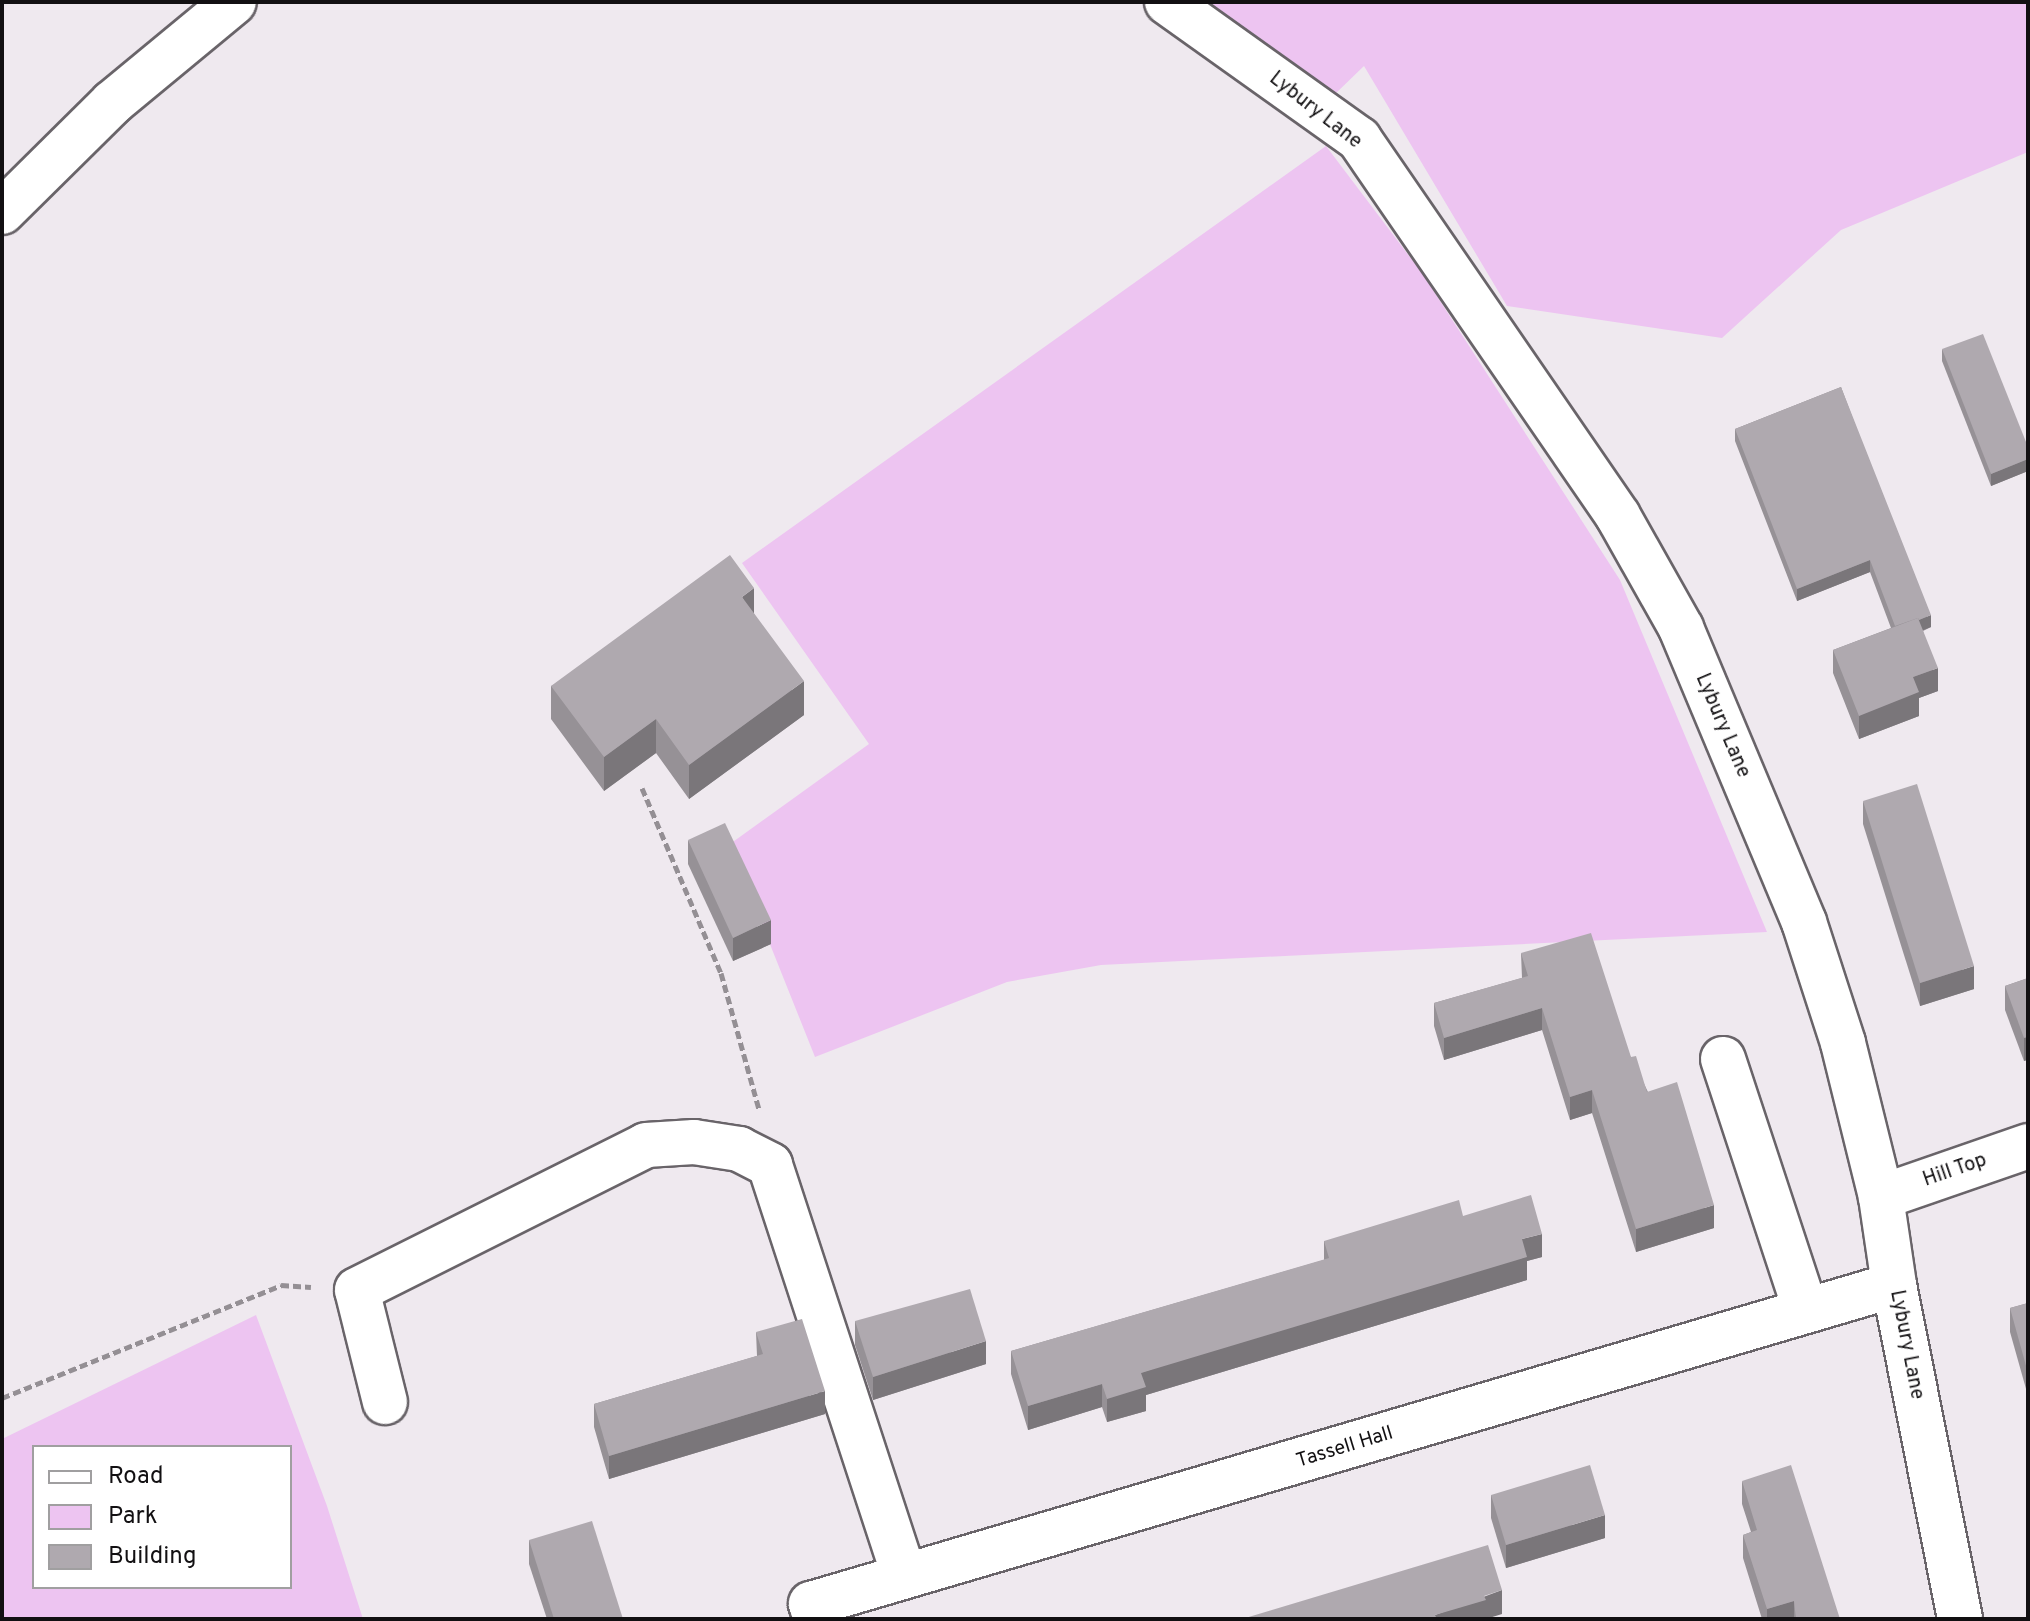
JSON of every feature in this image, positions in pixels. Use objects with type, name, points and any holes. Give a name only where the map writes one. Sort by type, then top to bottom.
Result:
[{"type":"street","points":[[2,212],[112,103],[234,2]]},
{"type":"street","name":"Lybury Lane","points":[[1167,2],[1359,139],[1618,516],[1681,628],[1804,922],[1843,1043],[1881,1197],[1894,1285],[1960,1619]]},
{"type":"street","points":[[1723,1059],[1805,1308]]},
{"type":"street","points":[[385,1402],[357,1290],[646,1145],[694,1142],[739,1149],[770,1165],[904,1576]]},
{"type":"street","name":"Hill Top","points":[[1881,1197],[2028,1146]]},
{"type":"street","name":"Tassell Hall","points":[[816,1619],[811,1604],[1253,1476],[1805,1308],[1894,1285]]},
{"type":"path","points":[[642,788],[721,973],[754,1081],[770,1165]]},
{"type":"path","points":[[2,1398],[281,1285],[357,1290]]},
{"type":"green space","points":[[1208,2],[2028,2],[2028,152],[1841,230],[1722,338],[1507,306],[1364,66],[1334,95]]},
{"type":"green space","points":[[1326,146],[1422,273],[1620,580],[1767,932],[1101,965],[1007,982],[815,1057],[730,844],[869,744],[742,563]]},
{"type":"green space","points":[[256,1315],[327,1506],[363,1619],[2,1619],[2,1439]]},
{"type":"building","points":[[1983,334],[2028,447],[2028,459],[1991,474],[1942,349]]},
{"type":"building","points":[[1841,387],[1931,615],[1919,620],[1895,626],[1870,560],[1797,589],[1735,429]]},
{"type":"building","points":[[730,555],[754,588],[742,597],[804,681],[689,765],[656,719],[604,757],[551,686]]},
{"type":"building","points":[[1918,618],[1938,668],[1913,677],[1919,692],[1859,716],[1833,650]]},
{"type":"building","points":[[1917,784],[1974,966],[1920,983],[1863,801]]},
{"type":"building","points":[[725,823],[771,920],[733,938],[688,840]]},
{"type":"building","points":[[1591,933],[1631,1057],[1636,1056],[1647,1092],[1677,1082],[1714,1205],[1636,1229],[1592,1090],[1570,1097],[1542,1008],[1444,1038],[1434,1003],[1528,976],[1521,953]]},
{"type":"building","points":[[2028,978],[2028,1036],[2024,1038],[2005,986]]},
{"type":"building","points":[[1531,1195],[1542,1234],[1522,1239],[1527,1257],[1141,1373],[1146,1387],[1107,1399],[1102,1384],[1028,1406],[1011,1351],[1329,1258],[1324,1241],[1459,1200],[1463,1216]]},
{"type":"building","points":[[970,1289],[986,1341],[873,1377],[855,1321]]},
{"type":"building","points":[[2028,1303],[2028,1373],[2010,1308]]},
{"type":"building","points":[[802,1319],[825,1391],[609,1456],[594,1404],[763,1354],[756,1332]]},
{"type":"building","points":[[1590,1465],[1605,1515],[1506,1545],[1491,1495]]},
{"type":"building","points":[[1791,1465],[1840,1619],[1796,1619],[1794,1601],[1767,1609],[1743,1535],[1757,1530],[1742,1481]]},
{"type":"building","points":[[592,1521],[623,1619],[554,1619],[529,1540]]},
{"type":"building","points":[[1488,1545],[1502,1590],[1484,1596],[1486,1600],[1435,1615],[1437,1619],[1242,1619]]}]
